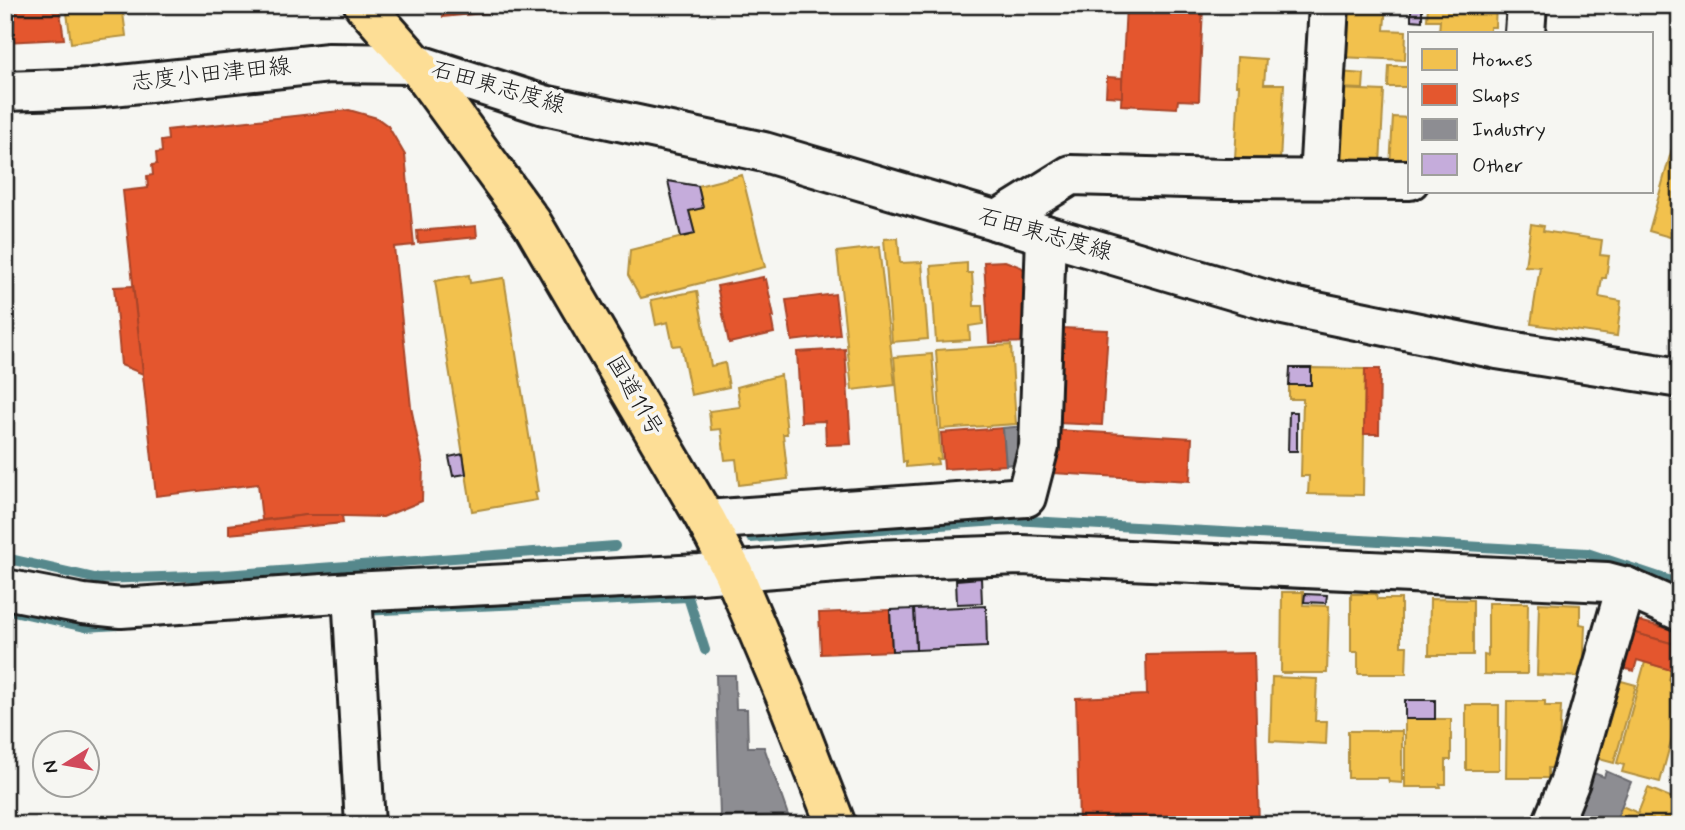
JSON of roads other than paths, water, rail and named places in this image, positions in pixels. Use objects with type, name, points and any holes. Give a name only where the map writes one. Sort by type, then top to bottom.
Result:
[{"type":"highway","name":"国道11号","points":[[364,5],[416,64],[532,223],[706,520],[733,572],[836,825]]},
{"type":"street","points":[[1319,180],[1329,5]]},
{"type":"street","points":[[1525,32],[1527,5]]},
{"type":"street","name":"志度小田津田線","points":[[5,91],[93,88],[329,63],[416,64]]},
{"type":"street","name":"石田東志度線","points":[[416,64],[544,105],[764,152],[1283,305],[1497,349],[1680,378]]},
{"type":"street","points":[[997,221],[1071,175],[1408,180]]},
{"type":"street","points":[[706,520],[1026,497],[1040,447],[1046,235]]},
{"type":"street","points":[[5,589],[83,604],[121,608],[352,592],[733,572],[874,560],[1021,555],[1606,582],[1626,587],[1680,611]]},
{"type":"street","points":[[1552,825],[1570,781],[1626,587]]},
{"type":"street","points":[[352,592],[365,825]]},
{"type":"waterway","points":[[751,538],[1013,520],[1587,553],[1680,584]]},
{"type":"waterway","points":[[5,558],[98,579],[225,575],[615,546]]},
{"type":"waterway","points":[[360,611],[688,597],[705,650]]},
{"type":"waterway","points":[[5,609],[86,627],[118,625]]}]
